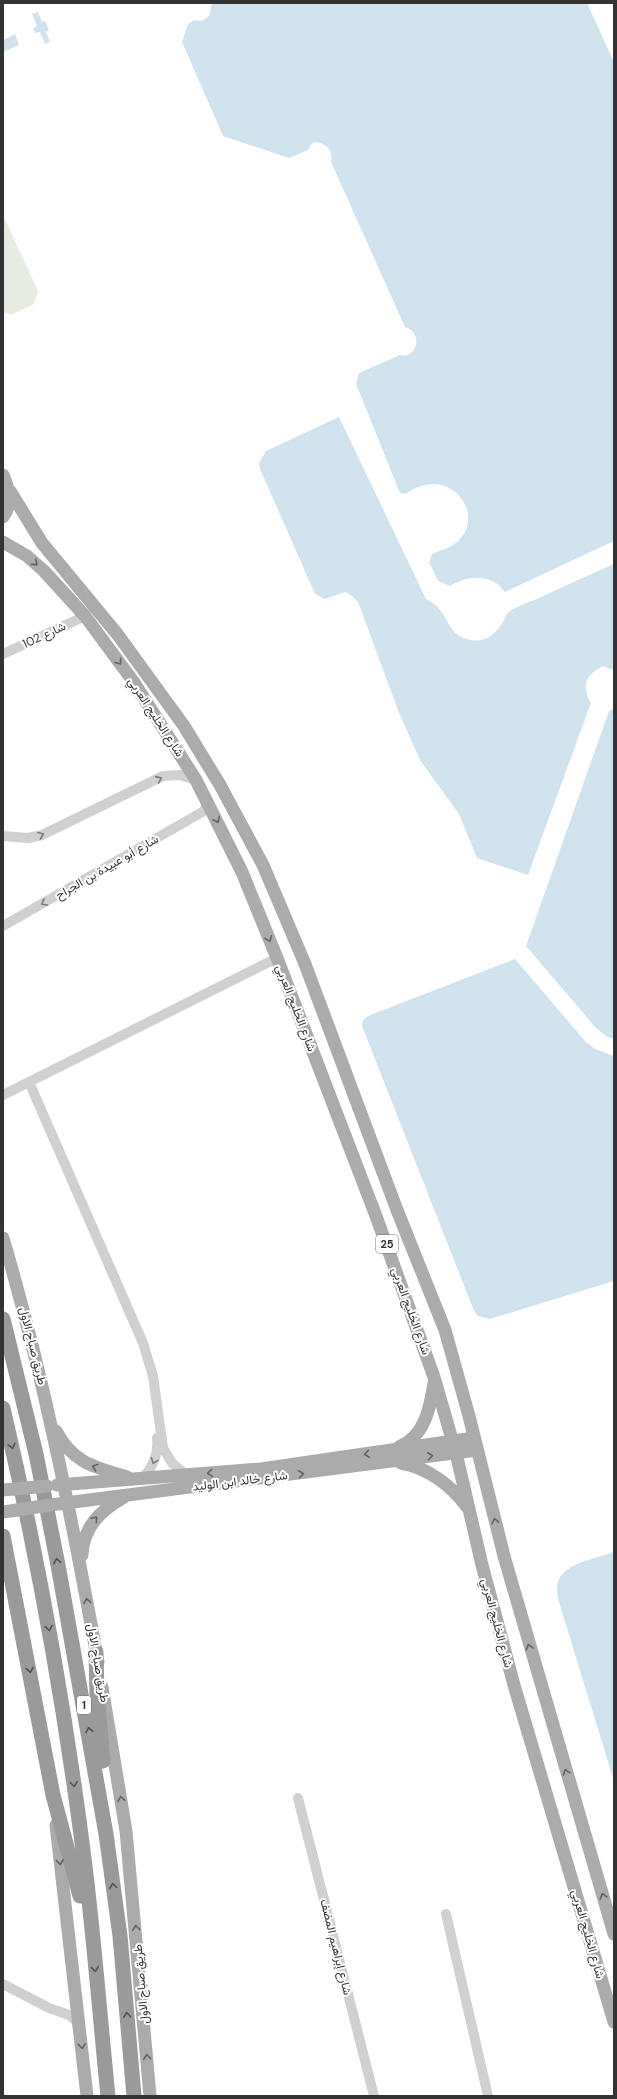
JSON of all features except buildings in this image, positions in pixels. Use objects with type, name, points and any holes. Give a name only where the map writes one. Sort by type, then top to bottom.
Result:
[{"type":"highway","name":"طريق صباح الاول","points":[[3,1319],[39,1469],[106,1834],[120,1936],[134,2096]]},
{"type":"highway","name":"1","points":[[3,1408],[40,1577],[82,1837],[108,2096]]},
{"type":"highway","points":[[3,1536],[53,1795],[92,1940]]},
{"type":"highway","points":[[3,1580],[20,1619]]},
{"type":"highway","points":[[96,1652],[97,1695],[107,1799],[106,1834]]},
{"type":"main road","name":"25","points":[[3,475],[10,491]]},
{"type":"main road","points":[[3,516],[7,511],[10,491]]},
{"type":"main road","name":"شارع الخليج العربي","points":[[10,491],[42,543],[113,629],[184,726],[220,785],[263,865],[305,964],[397,1210],[445,1330],[531,1653],[614,1934]]},
{"type":"main road","name":"شارع الخليج العربي","points":[[3,542],[27,556],[44,571],[85,616],[133,681],[196,780],[242,872],[277,958],[379,1223],[434,1378],[454,1447],[515,1688],[614,2022]]},
{"type":"main road","name":"طريق صباح الاول","points":[[3,1238],[23,1306],[51,1420],[96,1652],[126,1831],[150,2096]]},
{"type":"main road","points":[[3,1249],[23,1306]]},
{"type":"main road","points":[[434,1378],[431,1405],[422,1426],[406,1444],[392,1456],[433,1475],[454,1492],[470,1511]]},
{"type":"main road","points":[[51,1420],[61,1441],[73,1455],[90,1466],[137,1479]]},
{"type":"main road","name":"شارع خالد ابن الوليد","points":[[3,1512],[130,1493],[291,1475],[392,1456],[476,1444]]},
{"type":"main road","name":"شارع خالد ابن الوليد","points":[[9,1489],[261,1469],[392,1456]]},
{"type":"main road","points":[[81,1569],[82,1544],[92,1522],[108,1506],[130,1493]]},
{"type":"main road","points":[[53,1795],[62,1886],[76,1991],[87,2096]]},
{"type":"street","name":"شارع 102","points":[[3,654],[85,616]]},
{"type":"street","points":[[3,836],[28,838],[42,835],[163,776],[180,775],[196,780]]},
{"type":"street","name":"شارع أبو عبيدة بن الجراح","points":[[3,926],[204,811],[208,804]]},
{"type":"street","points":[[3,1095],[277,958]]},
{"type":"street","points":[[27,1083],[145,1349],[153,1376],[159,1444],[154,1462],[137,1479]]},
{"type":"street","points":[[159,1444],[172,1463],[186,1475]]},
{"type":"street","name":"شارع إبراهيم المضف","points":[[298,1798],[374,2096]]},
{"type":"street","points":[[446,1914],[488,2096]]},
{"type":"street","points":[[3,1984],[49,2008],[60,2010],[76,2021],[80,2029]]},
{"type":"street","points":[[60,2010],[68,2007],[73,2000],[76,1991]]},
{"type":"shaded area","points":[[3,215],[38,291],[34,304],[11,315],[3,312]]},
{"type":"water","points":[[212,3],[587,3],[614,62],[614,541],[505,592],[500,586],[486,579],[471,578],[457,582],[450,586],[438,581],[429,562],[432,554],[459,540],[466,530],[468,520],[467,510],[463,500],[456,492],[447,487],[436,484],[417,487],[405,494],[400,493],[356,384],[359,373],[400,355],[411,353],[416,345],[415,334],[405,327],[331,162],[331,154],[328,148],[323,144],[316,142],[311,144],[308,150],[289,158],[223,136],[182,42],[188,24],[194,20],[202,21],[209,16]]},
{"type":"water","points":[[38,12],[42,22],[45,21],[49,30],[46,32],[50,42],[45,44],[40,32],[35,33],[33,28],[37,26],[32,14]]},
{"type":"water","points":[[15,34],[19,45],[3,52],[3,40]]},
{"type":"water","points":[[339,417],[426,599],[440,609],[451,628],[462,638],[476,641],[485,639],[497,630],[507,614],[512,610],[614,564],[614,670],[603,666],[592,673],[586,682],[586,691],[591,703],[528,875],[477,858],[459,814],[420,760],[399,713],[358,602],[345,592],[325,599],[315,594],[260,469],[259,463],[266,451]]},
{"type":"water","points":[[614,708],[614,1039],[606,1036],[596,1028],[526,946],[609,711]]},
{"type":"water","points":[[515,959],[586,1042],[595,1049],[614,1056],[614,1281],[490,1319],[478,1316],[474,1311],[362,1026],[363,1020],[368,1016]]},
{"type":"water","points":[[614,1552],[614,1781],[558,1599],[557,1588],[560,1577],[570,1568],[585,1561]]}]
